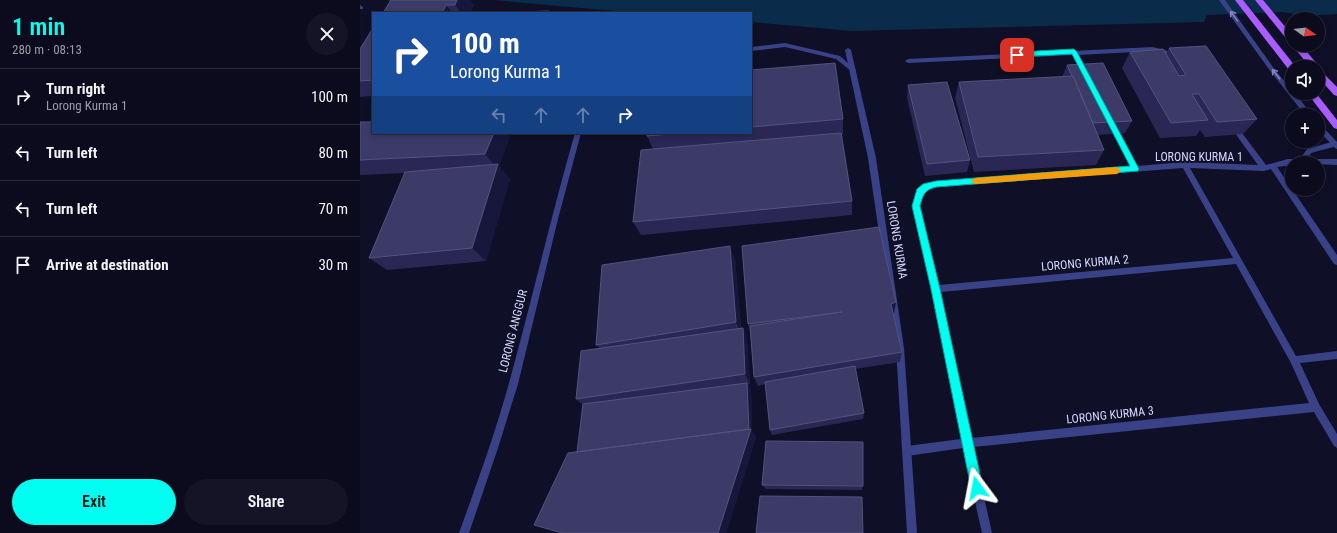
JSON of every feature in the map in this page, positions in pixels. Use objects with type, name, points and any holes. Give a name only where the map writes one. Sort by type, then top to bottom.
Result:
[{"type":"main road","points":[[1239,0],[1286,60]]},
{"type":"main road","points":[[1259,0],[1285,31]]},
{"type":"main road","points":[[1302,52],[1309,60]]},
{"type":"main road","points":[[1325,79],[1337,93]]},
{"type":"main road","points":[[1317,100],[1337,126]]},
{"type":"street","points":[[1222,0],[1273,71],[1303,108]]},
{"type":"street","points":[[752,49],[785,44],[838,57],[853,70]]},
{"type":"street","points":[[908,61],[1153,49],[1174,53],[1183,59]]},
{"type":"street","name":"LORONG KURMA","points":[[848,50],[872,158],[900,348],[912,533]]},
{"type":"street","points":[[1074,52],[1088,79]]},
{"type":"street","points":[[1228,118],[1264,168]]},
{"type":"street","points":[[1110,121],[1135,169]]},
{"type":"street","points":[[1325,133],[1336,145]]},
{"type":"street","name":"LORONG ANGGUR","points":[[464,533],[485,476],[518,363],[536,287],[578,134]]},
{"type":"street","points":[[1306,156],[1309,151],[1336,145]]},
{"type":"street","name":"LORONG KURMA 1","points":[[1325,162],[1337,162]]},
{"type":"street","name":"LORONG KURMA 1","points":[[936,289],[916,206],[920,191],[926,186],[936,184],[1185,166],[1264,168],[1285,163]]},
{"type":"street","points":[[1185,166],[1294,360],[1316,407],[1337,442]]},
{"type":"street","points":[[1273,167],[1337,262]]},
{"type":"street","name":"LORONG KURMA 2","points":[[936,289],[1237,261]]},
{"type":"street","points":[[936,289],[987,533]]},
{"type":"street","points":[[1294,360],[1337,355]]},
{"type":"street","name":"LORONG KURMA 3","points":[[907,452],[967,443],[1316,407]]},
{"type":"water","points":[[492,0],[1337,0],[1337,14],[1325,15],[1325,12],[1283,12],[1207,15],[1204,22],[852,31],[752,22],[752,12],[626,12]]},
{"type":"building","points":[[391,0],[457,0],[455,5],[446,5],[442,12],[384,12]]},
{"type":"building","points":[[549,11],[548,12],[520,12]]},
{"type":"building","points":[[372,30],[372,80],[360,81],[360,49]]},
{"type":"building","points":[[1206,46],[1257,119],[1217,122],[1199,94],[1192,94],[1208,120],[1171,123],[1130,52],[1163,49],[1179,76],[1186,75],[1169,48]]},
{"type":"building","points":[[835,63],[843,119],[752,127],[752,70]]},
{"type":"building","points":[[1103,63],[1132,121],[1093,123],[1067,65]]},
{"type":"building","points":[[1073,76],[1104,150],[978,157],[959,82]]},
{"type":"building","points":[[947,82],[970,160],[927,164],[908,85]]},
{"type":"building","points":[[360,122],[372,122],[372,134],[494,134],[485,154],[360,160]]},
{"type":"building","points":[[841,133],[852,201],[633,222],[641,150]]},
{"type":"building","points":[[647,134],[670,134],[647,136]]},
{"type":"building","points":[[498,164],[472,248],[369,258],[405,172]]},
{"type":"building","points":[[879,227],[896,302],[891,304],[902,352],[754,377],[750,326],[842,312],[748,324],[742,246]]},
{"type":"building","points":[[730,246],[736,322],[596,345],[602,265]]},
{"type":"building","points":[[743,328],[745,374],[576,399],[581,351]]},
{"type":"building","points":[[855,366],[864,413],[770,430],[765,382]]},
{"type":"building","points":[[747,383],[749,429],[577,452],[583,404]]},
{"type":"building","points":[[751,429],[718,533],[562,533],[534,525],[568,453]]},
{"type":"building","points":[[766,441],[863,442],[863,486],[762,485]]},
{"type":"building","points":[[760,496],[862,497],[863,533],[756,533]]},
{"type":"slow traffic","points":[[975,181],[1117,171]]},
{"type":"route","points":[[977,488],[936,289],[916,206],[920,191],[926,186],[936,184],[1135,169],[1074,52],[1017,55]]}]
